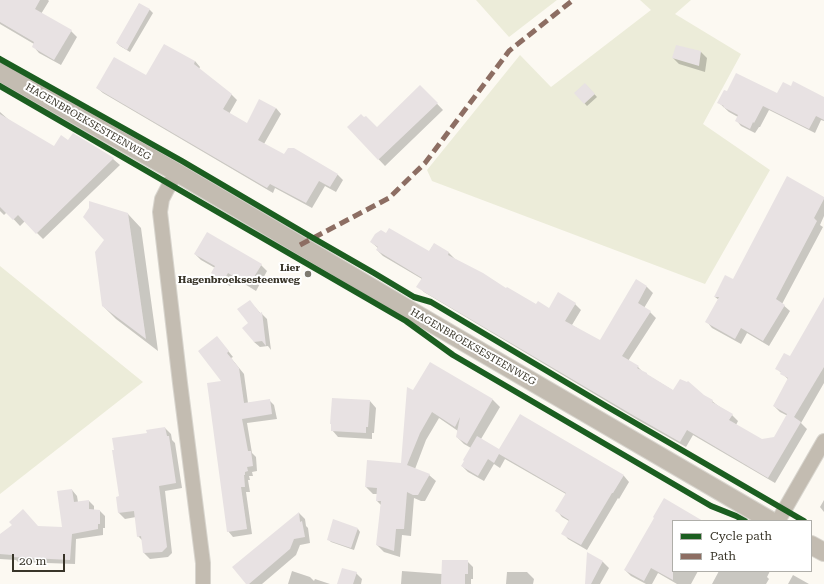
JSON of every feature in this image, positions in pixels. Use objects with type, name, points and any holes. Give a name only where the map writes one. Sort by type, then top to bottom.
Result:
[{"type":"street","name":"HAGENBROEKSESTEENWEG","points":[[0,72],[176,172],[422,318],[778,517]]},
{"type":"street","points":[[176,172],[162,199],[160,212],[202,555],[203,584]]},
{"type":"street","points":[[778,517],[824,441]]},
{"type":"street","points":[[812,545],[824,552]]},
{"type":"green space","points":[[476,0],[557,0],[509,37]]},
{"type":"green space","points":[[640,0],[691,0],[675,14],[741,54],[703,124],[770,170],[705,284],[432,181],[427,170],[520,55],[551,87],[651,10]]},
{"type":"green space","points":[[0,266],[143,382],[0,494]]},
{"type":"building","points":[[0,0],[40,0],[35,9],[72,30],[54,60],[32,47],[34,42],[0,22]]},
{"type":"building","points":[[139,3],[150,9],[127,50],[116,43]]},
{"type":"building","points":[[164,44],[195,61],[194,64],[232,94],[223,109],[247,123],[259,99],[276,108],[258,140],[284,154],[288,148],[294,148],[338,174],[330,187],[319,181],[306,203],[270,184],[267,188],[96,88],[114,57],[146,75]]},
{"type":"building","points":[[676,45],[701,51],[699,66],[672,58]]},
{"type":"building","points":[[736,73],[777,93],[783,82],[791,86],[793,81],[824,97],[824,120],[816,116],[809,129],[763,106],[750,129],[735,121],[738,115],[717,103],[724,90],[727,91]]},
{"type":"building","points":[[585,83],[595,94],[584,104],[574,93]]},
{"type":"building","points":[[420,85],[438,103],[378,160],[347,127],[361,114],[364,117],[366,116],[377,127]]},
{"type":"building","points":[[0,114],[54,146],[61,135],[68,140],[73,133],[114,158],[36,234],[18,215],[13,220],[0,207]]},
{"type":"building","points":[[787,176],[824,197],[814,218],[817,221],[776,299],[785,305],[763,341],[741,328],[735,339],[705,322],[719,297],[714,297],[725,275],[733,279]]},
{"type":"building","points":[[89,201],[128,213],[146,339],[102,306],[95,252],[104,240],[83,217],[89,208]]},
{"type":"building","points":[[389,228],[429,251],[434,243],[449,252],[448,255],[483,273],[506,288],[507,287],[536,304],[538,301],[549,308],[558,292],[576,303],[565,321],[600,340],[636,279],[647,286],[638,303],[651,311],[622,356],[639,366],[637,368],[673,390],[680,379],[687,382],[688,381],[704,395],[713,400],[712,402],[733,414],[729,420],[762,439],[774,437],[787,414],[773,406],[788,378],[780,374],[781,372],[775,369],[784,353],[790,356],[824,297],[824,367],[794,417],[801,422],[768,478],[687,430],[680,442],[416,287],[422,278],[376,250],[378,247],[370,242],[375,234],[381,230],[386,233]]},
{"type":"building","points":[[207,232],[262,264],[249,285],[228,273],[224,280],[211,273],[215,266],[194,254]]},
{"type":"building","points":[[250,300],[260,313],[262,312],[266,346],[262,341],[254,342],[242,328],[248,323],[237,309]]},
{"type":"building","points":[[217,336],[229,351],[227,353],[239,368],[244,403],[270,399],[272,414],[242,419],[248,451],[251,451],[253,466],[247,467],[248,471],[245,472],[244,475],[245,487],[241,487],[247,529],[227,532],[207,383],[221,381],[198,351]]},
{"type":"building","points":[[430,362],[493,399],[467,444],[456,437],[460,417],[455,427],[432,412],[420,433],[407,465],[430,474],[418,495],[413,495],[407,492],[404,529],[396,529],[394,551],[376,545],[381,501],[376,501],[377,488],[365,487],[367,460],[401,463],[407,387],[413,390]]},
{"type":"building","points":[[332,398],[370,400],[368,427],[366,427],[366,433],[331,431],[330,424]]},
{"type":"building","points":[[520,414],[624,475],[581,545],[561,534],[569,520],[555,511],[566,493],[499,454],[494,463],[488,459],[478,476],[461,466],[477,436],[499,449]]},
{"type":"building","points":[[165,427],[167,436],[169,436],[176,483],[159,486],[167,547],[162,552],[143,553],[141,536],[137,537],[134,511],[118,513],[116,497],[119,496],[112,450],[114,450],[112,438],[147,433],[146,430]]},
{"type":"building","points":[[72,489],[74,502],[89,500],[89,509],[100,510],[100,524],[98,524],[98,529],[72,534],[70,560],[12,557],[12,555],[0,554],[0,534],[12,525],[9,522],[23,509],[38,526],[62,527],[57,491]]},
{"type":"building","points":[[664,498],[701,520],[672,520],[673,580],[651,568],[644,581],[624,570],[654,518],[653,517]]},
{"type":"building","points":[[299,512],[300,522],[302,521],[305,537],[294,539],[290,549],[249,584],[246,584],[232,567]]},
{"type":"building","points":[[333,519],[358,528],[351,548],[327,540]]},
{"type":"building","points":[[587,552],[603,561],[591,584],[585,584]]},
{"type":"building","points":[[442,560],[468,560],[468,574],[465,574],[465,584],[441,584]]},
{"type":"building","points":[[342,568],[357,572],[353,584],[337,584]]},
{"type":"marked path","points":[[300,245],[389,198],[425,163],[509,51],[573,0]]},
{"type":"cycle path","points":[[0,59],[182,161],[414,297],[431,302],[802,520]]},
{"type":"cycle path","points":[[0,86],[406,321],[453,355],[711,506],[743,520]]},
{"type":"place","name":"Lier Hagenbroeksesteenweg","points":[[308,274]]}]
